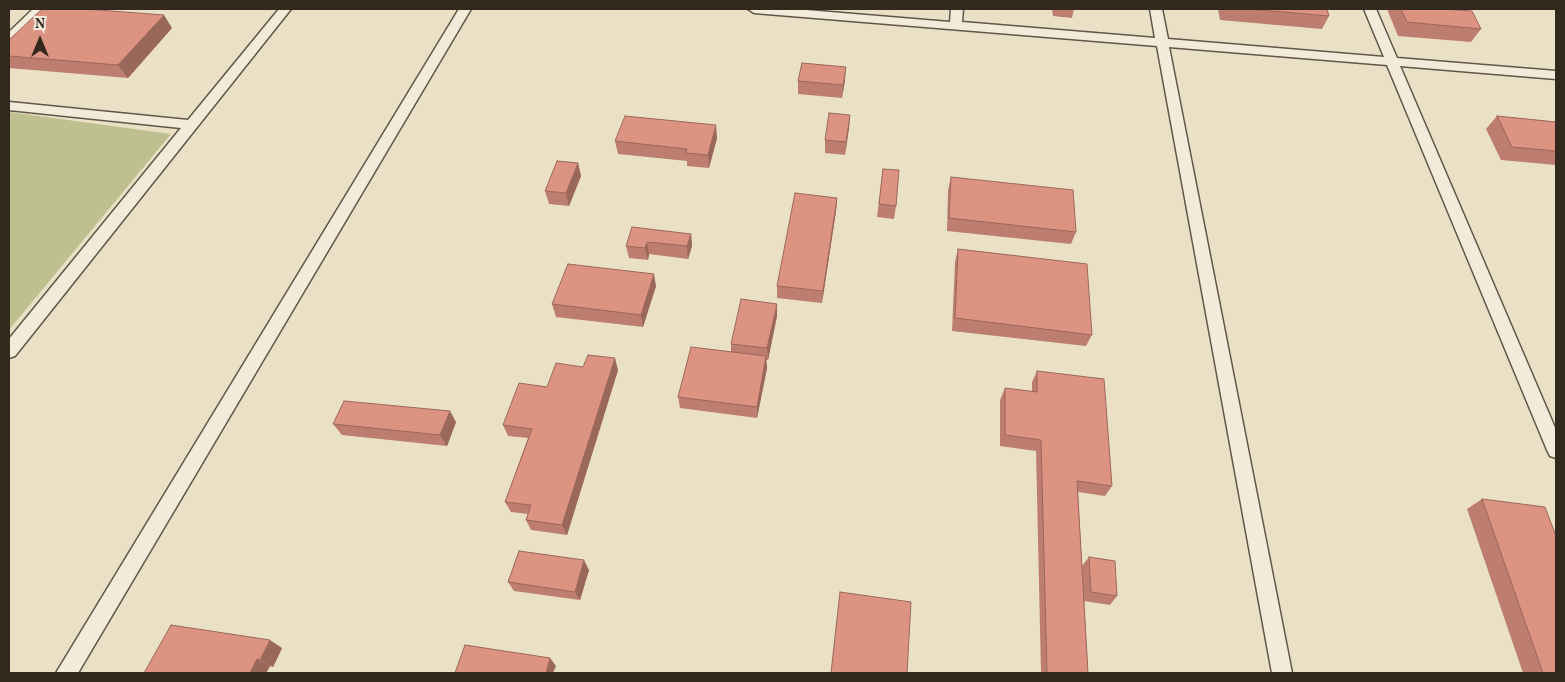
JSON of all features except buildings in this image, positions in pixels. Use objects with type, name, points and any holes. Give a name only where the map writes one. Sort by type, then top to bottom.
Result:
[{"type":"lane","points":[[9,38],[40,9]]},
{"type":"lane","points":[[9,351],[284,9]]},
{"type":"lane","points":[[66,673],[465,9]]},
{"type":"lane","points":[[754,9],[1556,75]]},
{"type":"lane","points":[[956,25],[957,9]]},
{"type":"lane","points":[[1156,9],[1282,673]]},
{"type":"lane","points":[[1370,9],[1556,450]]},
{"type":"lane","points":[[9,106],[191,125]]},
{"type":"green space","points":[[9,112],[171,134],[9,330]]}]
